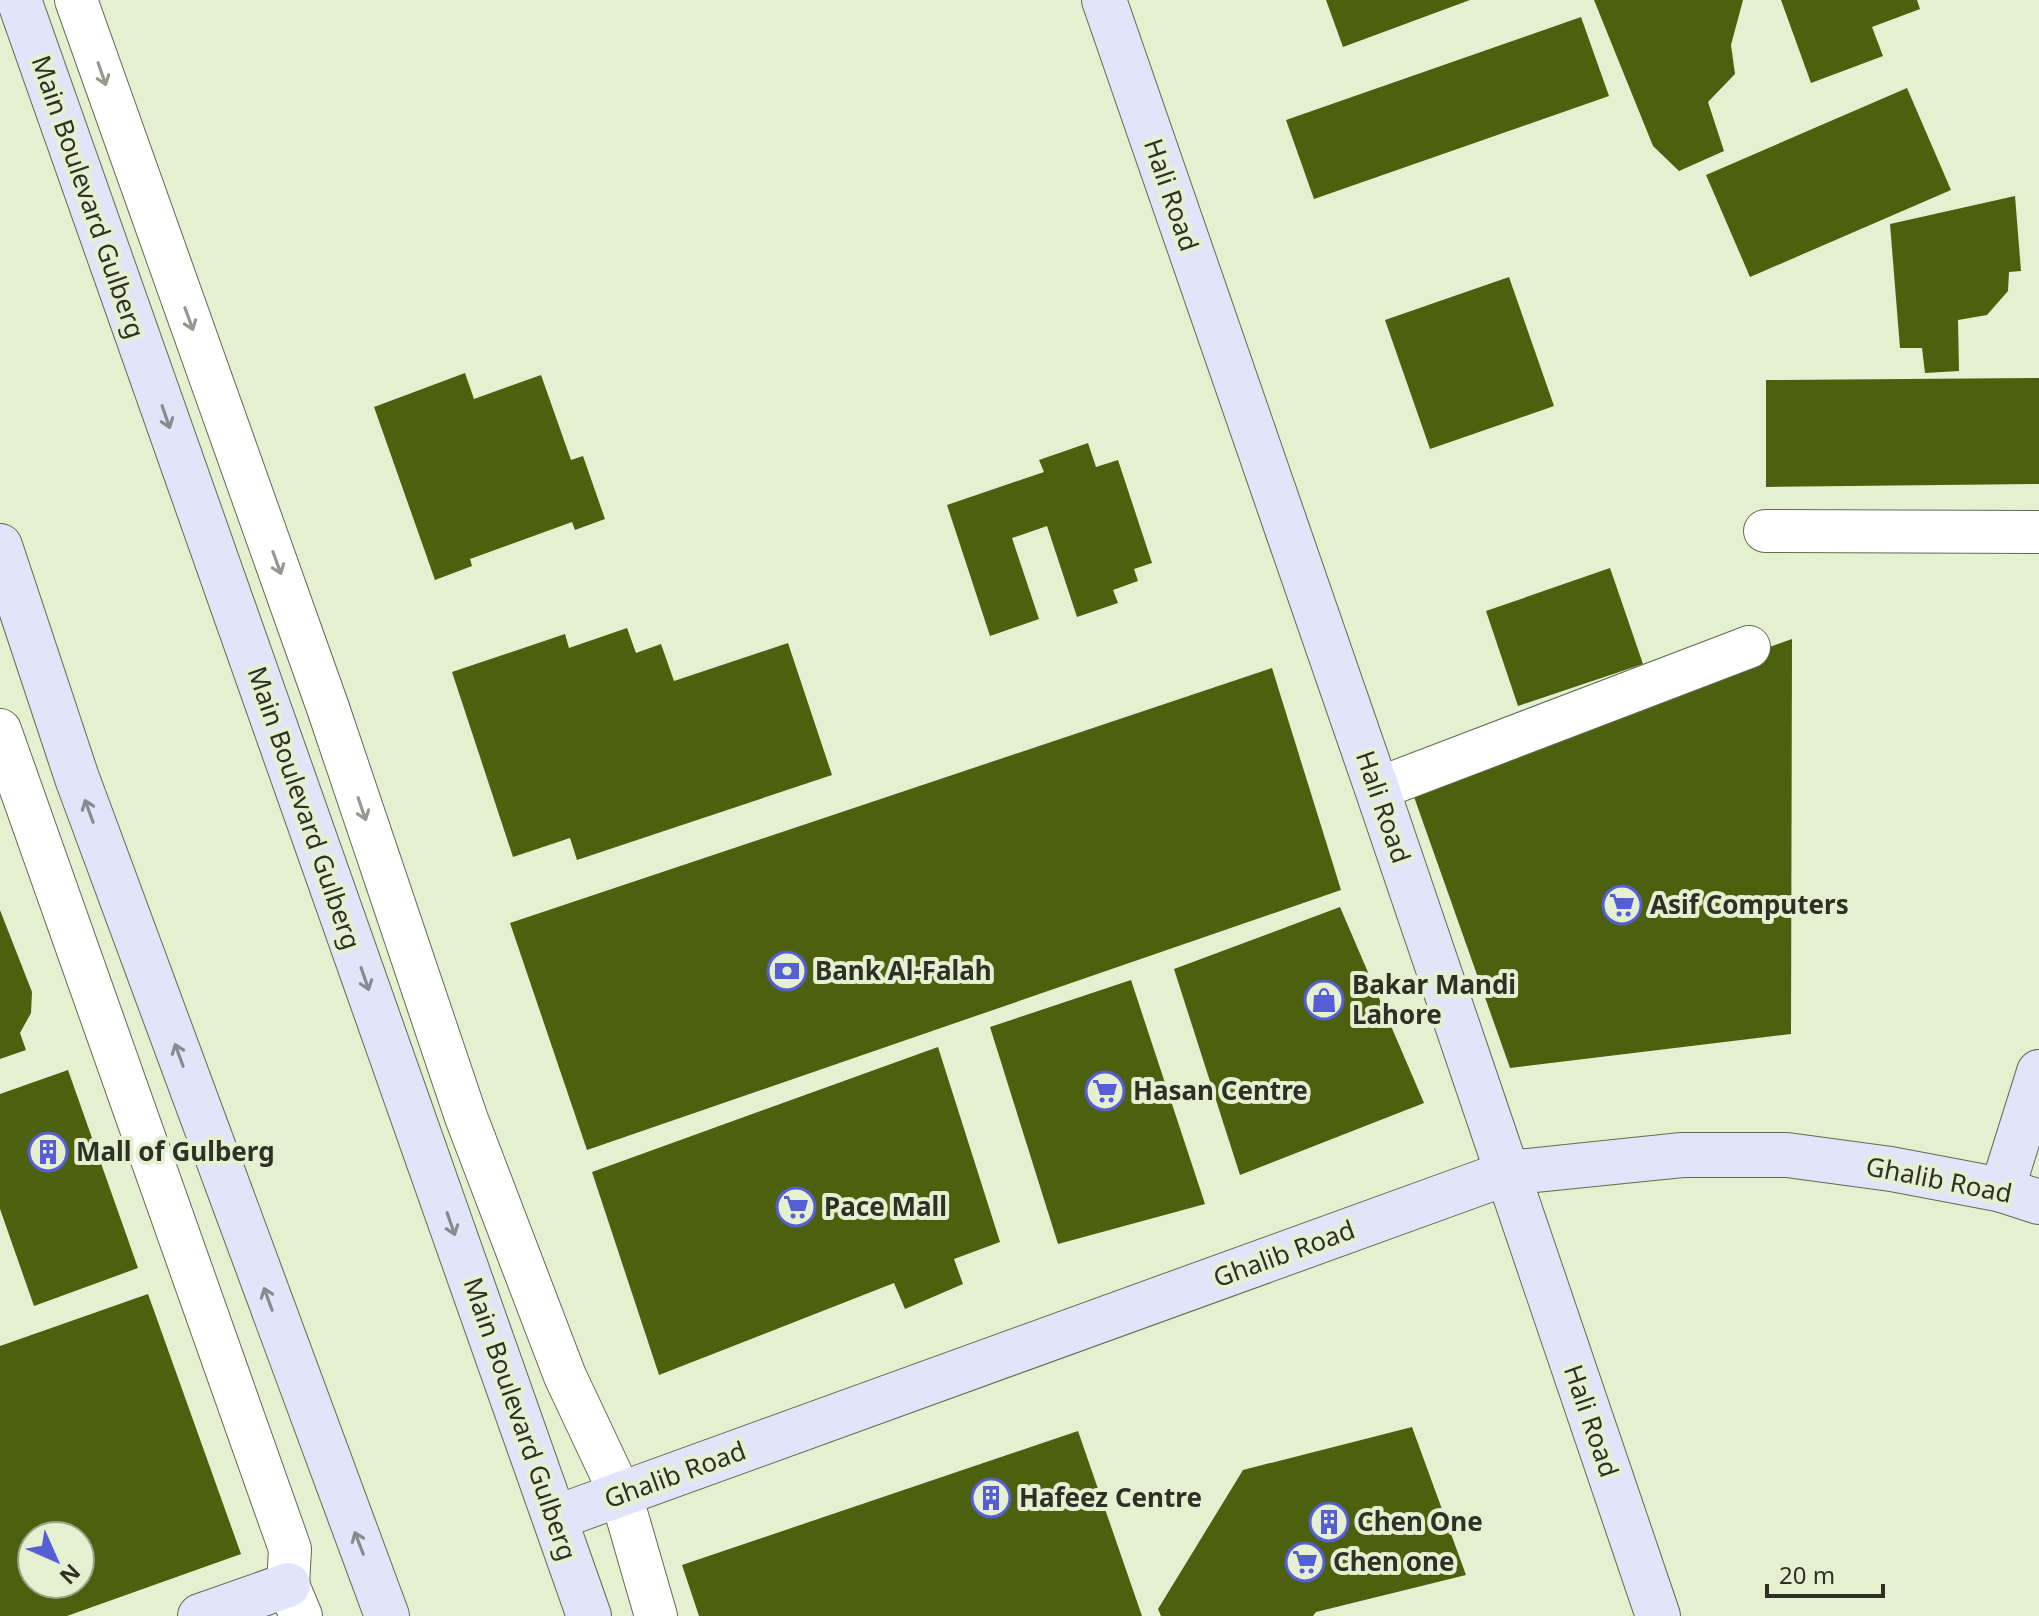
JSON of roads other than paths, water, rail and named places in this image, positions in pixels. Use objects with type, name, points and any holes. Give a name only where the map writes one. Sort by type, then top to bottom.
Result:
[{"type":"street","name":"Main Boulevard Gulberg","points":[[19,0],[589,1616]]},
{"type":"street","points":[[76,0],[328,708],[466,1117],[565,1376],[621,1495],[656,1616]]},
{"type":"street","name":"Hali Road","points":[[1104,0],[1658,1616]]},
{"type":"street","points":[[1765,531],[2039,532]]},
{"type":"street","points":[[0,546],[82,793],[387,1616]]},
{"type":"street","points":[[1377,789],[1749,647]]},
{"type":"street","points":[[0,730],[290,1549],[294,1600],[200,1616]]},
{"type":"street","points":[[2021,1196],[2039,1072]]},
{"type":"street","name":"Ghalib Road","points":[[555,1518],[1507,1173],[1682,1155],[1787,1155],[1891,1169],[2021,1196]]},
{"type":"place","name":"Asif Computers","points":[[1622,905]]},
{"type":"place","name":"Bank Al-Falah","points":[[787,971]]},
{"type":"place","name":"Bakar Mandi Lahore","points":[[1324,1000]]},
{"type":"place","name":"Hasan Centre","points":[[1105,1091]]},
{"type":"place","name":"Mall of Gulberg","points":[[48,1152]]},
{"type":"place","name":"Pace Mall","points":[[796,1207]]},
{"type":"place","name":"Hafeez Centre","points":[[991,1498]]},
{"type":"place","name":"Chen One","points":[[1329,1522]]},
{"type":"place","name":"Chen one","points":[[1305,1562]]}]
